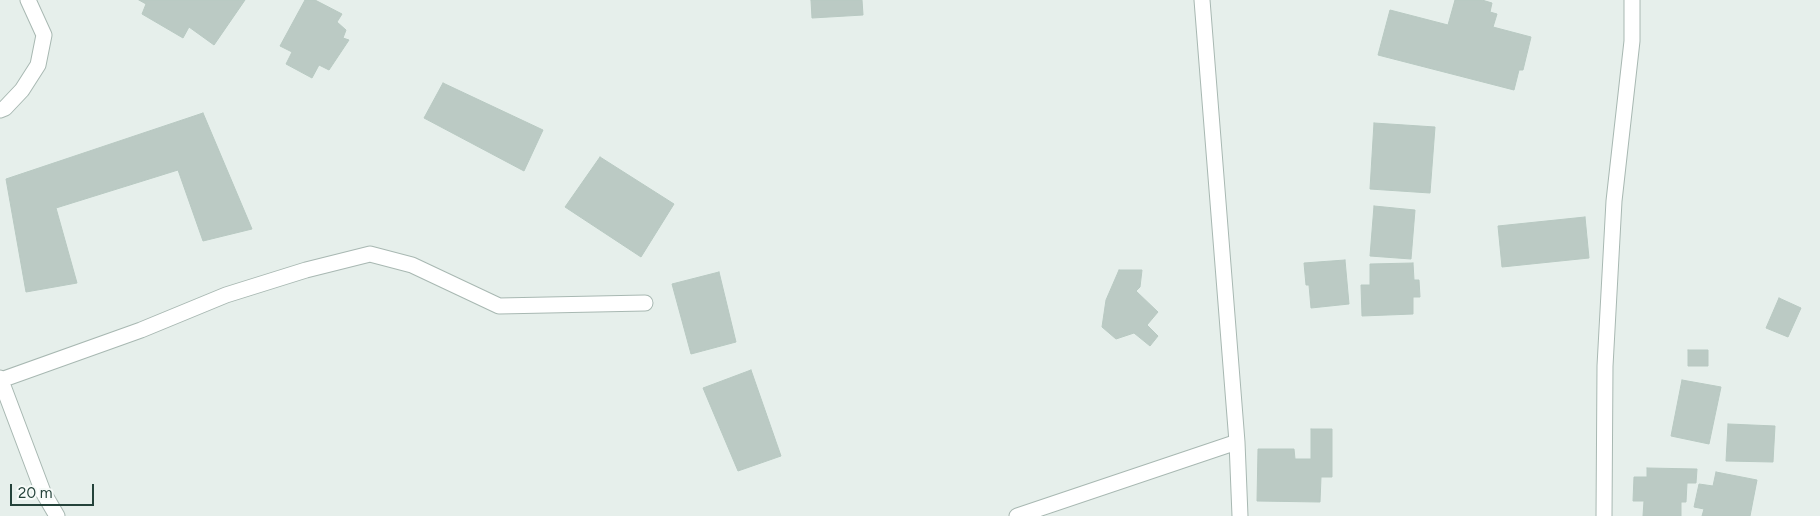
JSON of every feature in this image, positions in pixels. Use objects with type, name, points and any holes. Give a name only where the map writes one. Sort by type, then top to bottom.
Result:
[{"type":"street","points":[[0,110],[5,108],[22,90],[38,65],[44,35],[28,0]]},
{"type":"street","points":[[1202,0],[1237,442],[1240,516]]},
{"type":"street","points":[[1604,516],[1605,366],[1614,201],[1632,41],[1632,0]]},
{"type":"street","points":[[57,516],[43,492],[0,379],[141,330],[226,295],[306,270],[370,254],[412,265],[499,306],[645,303]]},
{"type":"street","points":[[1017,516],[1237,442]]},
{"type":"building","points":[[139,0],[245,0],[214,45],[189,27],[183,38],[142,14],[146,4]]},
{"type":"building","points":[[305,0],[315,0],[342,14],[337,22],[346,30],[343,38],[349,40],[329,70],[319,65],[312,78],[286,64],[292,52],[280,46]]},
{"type":"building","points":[[811,0],[862,0],[863,15],[812,18]]},
{"type":"building","points":[[1455,0],[1482,0],[1492,3],[1490,12],[1497,14],[1493,27],[1531,37],[1523,70],[1519,70],[1514,90],[1378,55],[1390,10],[1448,25]]},
{"type":"building","points":[[443,83],[543,130],[524,171],[424,118]]},
{"type":"building","points":[[203,113],[252,229],[203,241],[178,170],[56,208],[77,283],[26,292],[6,179]]},
{"type":"building","points":[[1374,123],[1435,127],[1430,193],[1370,189]]},
{"type":"building","points":[[600,157],[674,204],[641,257],[565,207]]},
{"type":"building","points":[[1374,206],[1415,210],[1411,259],[1370,256]]},
{"type":"building","points":[[1585,217],[1589,258],[1502,267],[1498,226]]},
{"type":"building","points":[[1345,260],[1349,304],[1311,308],[1309,285],[1306,285],[1304,263]]},
{"type":"building","points":[[1413,263],[1414,280],[1419,280],[1420,297],[1413,297],[1413,314],[1362,316],[1361,285],[1370,285],[1370,264]]},
{"type":"building","points":[[1119,270],[1142,270],[1140,287],[1136,291],[1158,312],[1147,325],[1158,336],[1150,346],[1134,333],[1116,339],[1102,327],[1106,300]]},
{"type":"building","points":[[719,272],[736,342],[691,354],[672,284]]},
{"type":"building","points":[[1779,298],[1801,308],[1788,337],[1766,328]]},
{"type":"building","points":[[1688,350],[1708,350],[1708,366],[1688,366]]},
{"type":"building","points":[[751,370],[781,456],[738,471],[703,388]]},
{"type":"building","points":[[1682,380],[1721,387],[1709,444],[1671,436]]},
{"type":"building","points":[[1728,424],[1775,426],[1773,462],[1726,461]]},
{"type":"building","points":[[1311,429],[1332,429],[1332,477],[1321,477],[1320,502],[1257,501],[1258,449],[1294,449],[1295,459],[1311,459]]},
{"type":"building","points":[[1647,468],[1697,469],[1696,483],[1687,483],[1686,502],[1681,502],[1681,516],[1643,516],[1644,501],[1633,501],[1634,477],[1647,477]]},
{"type":"building","points":[[1716,472],[1757,480],[1750,516],[1702,516],[1704,509],[1694,507],[1699,484],[1713,486]]}]
